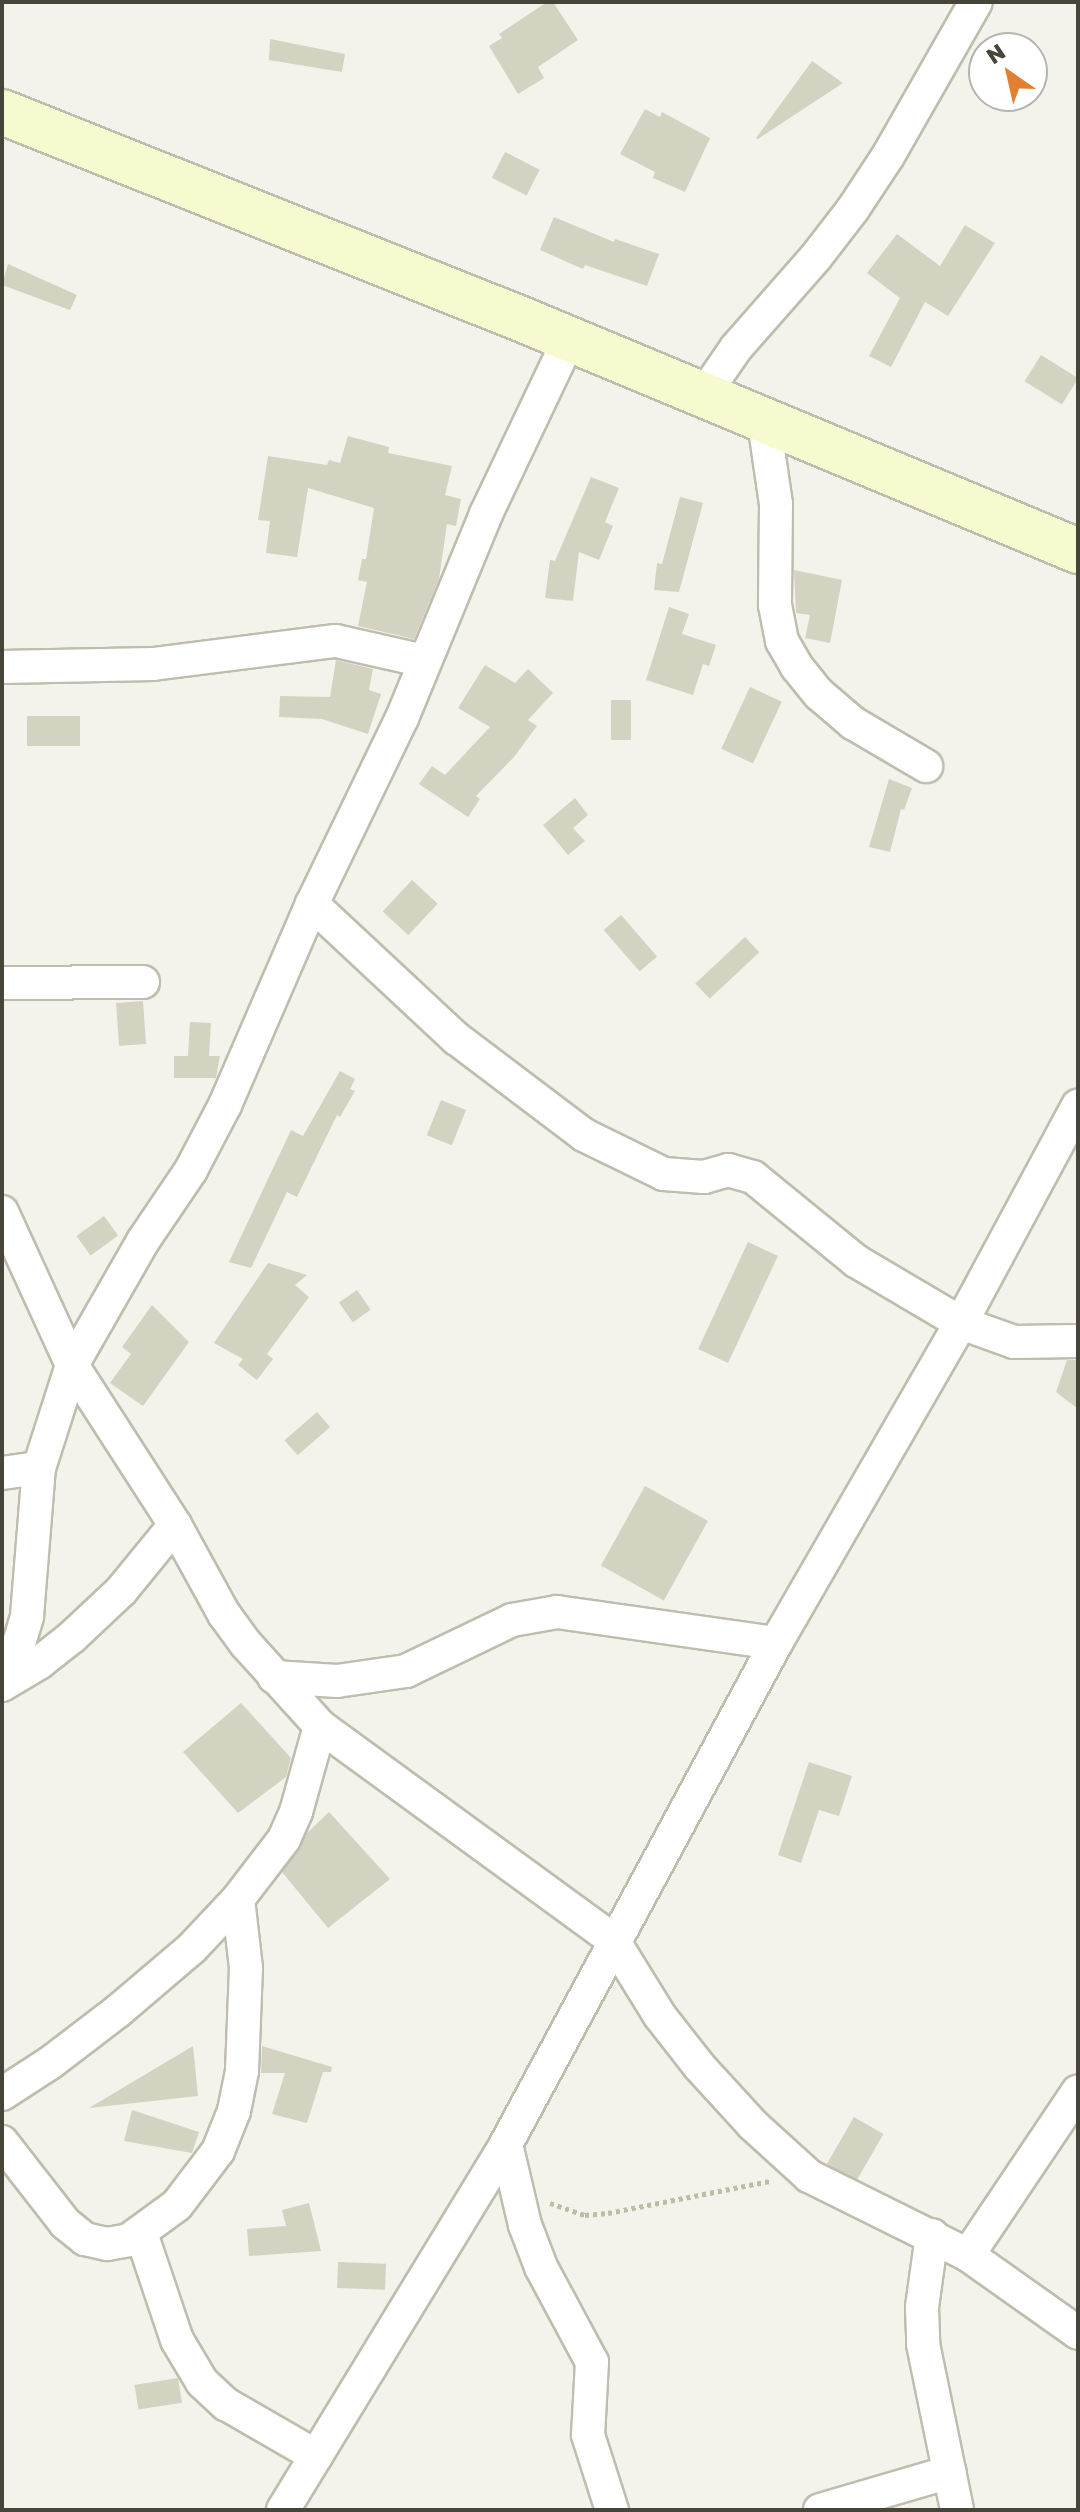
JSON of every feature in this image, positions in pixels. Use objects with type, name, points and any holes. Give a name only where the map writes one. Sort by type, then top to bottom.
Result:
[{"type":"main road","points":[[2,112],[526,321],[1078,551]]},
{"type":"street","points":[[703,396],[736,348],[853,209],[888,156],[976,2]]},
{"type":"street","points":[[2,1665],[19,1643],[27,1616],[39,1468],[72,1365],[143,1241],[191,1170],[258,1031],[312,904],[402,718],[486,514],[568,341]]},
{"type":"street","points":[[764,422],[776,504],[775,605],[782,641],[797,667],[819,694],[853,723],[926,766]]},
{"type":"street","points":[[2,667],[153,664],[336,641],[425,661]]},
{"type":"street","points":[[312,904],[457,1039],[584,1135],[664,1174],[694,1178],[728,1170],[753,1177],[856,1261],[961,1323],[1014,1342],[1078,1341]]},
{"type":"street","points":[[2,983],[143,982]]},
{"type":"street","points":[[283,2510],[506,2144],[613,1940],[776,1643],[961,1323],[1078,1106]]},
{"type":"street","points":[[2,1212],[31,1283],[72,1365],[175,1525],[224,1614],[274,1677],[320,1726],[613,1940],[660,2016],[699,2066],[753,2125],[809,2176],[968,2255],[1078,2333]]},
{"type":"street","points":[[2,1473],[39,1468]]},
{"type":"street","points":[[2,1685],[39,1663],[72,1637],[121,1591],[175,1525]]},
{"type":"street","points":[[274,1677],[337,1681],[406,1671],[512,1620],[557,1612],[776,1643]]},
{"type":"street","points":[[2,2094],[50,2063],[118,2011],[192,1948],[238,1899],[284,1839],[296,1812],[320,1726]]},
{"type":"street","points":[[2,2142],[65,2223],[85,2239],[117,2243],[141,2233],[195,2185],[218,2151],[234,2111],[246,2023],[246,1968],[238,1899]]},
{"type":"street","points":[[968,2255],[1078,2091]]},
{"type":"street","points":[[506,2144],[515,2189],[541,2267],[592,2362],[588,2435],[612,2510]]},
{"type":"street","points":[[141,2233],[177,2340],[202,2382],[237,2411],[316,2456]]},
{"type":"street","points":[[932,2235],[922,2307],[923,2344],[957,2510]]},
{"type":"street","points":[[820,2510],[950,2472]]},
{"type":"path","points":[[515,2189],[585,2215],[809,2176]]},
{"type":"building","points":[[547,2],[553,2],[578,40],[538,67],[544,78],[518,94],[489,46],[502,38],[499,34]]},
{"type":"building","points":[[270,39],[345,54],[342,72],[269,60]]},
{"type":"building","points":[[812,61],[843,83],[756,138]]},
{"type":"building","points":[[645,109],[660,117],[662,112],[710,138],[685,192],[653,178],[655,172],[620,154]]},
{"type":"building","points":[[505,152],[540,170],[527,196],[492,178]]},
{"type":"building","points":[[554,217],[614,242],[615,239],[659,254],[647,286],[585,265],[583,269],[540,250]]},
{"type":"building","points":[[965,225],[995,243],[948,316],[925,302],[891,367],[869,356],[900,298],[867,273],[897,234],[940,266]]},
{"type":"building","points":[[8,264],[77,295],[70,310],[2,285]]},
{"type":"building","points":[[1041,355],[1078,378],[1062,405],[1025,381]]},
{"type":"building","points":[[348,436],[389,447],[388,453],[452,466],[445,495],[461,499],[456,526],[447,524],[439,579],[414,639],[358,626],[367,582],[358,580],[362,559],[366,559],[374,508],[308,488],[297,557],[266,553],[270,521],[258,520],[268,456],[327,465],[329,460],[340,463]]},
{"type":"building","points":[[591,477],[619,488],[605,522],[613,526],[599,560],[579,552],[573,601],[545,598],[550,560],[555,561]]},
{"type":"building","points":[[680,497],[703,503],[679,592],[654,590],[657,563],[662,564]]},
{"type":"building","points":[[794,570],[842,580],[830,643],[805,638],[810,615],[796,613]]},
{"type":"building","points":[[669,607],[689,614],[682,634],[716,645],[709,666],[703,664],[693,695],[646,680]]},
{"type":"building","points":[[336,660],[373,669],[369,690],[381,694],[368,734],[322,719],[279,717],[280,696],[330,697]]},
{"type":"building","points":[[485,665],[515,683],[528,669],[553,693],[528,720],[537,726],[514,757],[476,796],[480,799],[468,817],[419,784],[432,766],[445,775],[490,727],[458,708]]},
{"type":"building","points":[[750,687],[782,702],[753,763],[721,749]]},
{"type":"building","points":[[611,700],[631,700],[631,740],[611,740]]},
{"type":"building","points":[[27,716],[80,716],[80,746],[27,746]]},
{"type":"building","points":[[889,779],[912,788],[904,810],[901,809],[890,852],[869,847]]},
{"type":"building","points":[[575,798],[588,815],[573,828],[585,841],[568,855],[543,825]]},
{"type":"building","points":[[412,880],[438,904],[408,935],[383,911]]},
{"type":"building","points":[[621,915],[657,957],[640,972],[604,930]]},
{"type":"building","points":[[745,937],[759,952],[710,999],[695,983]]},
{"type":"building","points":[[143,1001],[146,1044],[119,1046],[116,1003]]},
{"type":"building","points":[[190,1022],[211,1023],[209,1056],[220,1056],[216,1078],[174,1078],[174,1056],[188,1056]]},
{"type":"building","points":[[340,1071],[355,1079],[350,1089],[355,1091],[340,1117],[337,1115],[297,1197],[287,1192],[251,1268],[229,1262],[291,1130],[303,1136]]},
{"type":"building","points":[[441,1100],[466,1110],[452,1145],[427,1135]]},
{"type":"building","points":[[104,1216],[118,1235],[91,1255],[76,1236]]},
{"type":"building","points":[[748,1242],[778,1256],[728,1363],[698,1349]]},
{"type":"building","points":[[268,1263],[307,1275],[295,1285],[309,1297],[267,1354],[273,1359],[257,1380],[238,1365],[243,1359],[214,1343]]},
{"type":"building","points":[[357,1290],[371,1310],[353,1322],[339,1303]]},
{"type":"building","points":[[152,1305],[189,1342],[143,1406],[110,1383],[131,1354],[122,1347]]},
{"type":"building","points":[[1067,1360],[1078,1360],[1078,1409],[1056,1392]]},
{"type":"building","points":[[317,1412],[330,1427],[298,1455],[285,1440]]},
{"type":"building","points":[[645,1486],[708,1521],[664,1600],[601,1566]]},
{"type":"building","points":[[241,1703],[291,1758],[286,1777],[238,1813],[183,1752]]},
{"type":"building","points":[[809,1762],[852,1776],[839,1816],[819,1810],[801,1863],[778,1855]]},
{"type":"building","points":[[329,1812],[390,1879],[328,1928],[282,1872],[307,1833]]},
{"type":"building","points":[[193,2046],[198,2096],[89,2108]]},
{"type":"building","points":[[262,2046],[332,2067],[331,2072],[323,2072],[307,2123],[272,2114],[285,2073],[261,2073]]},
{"type":"building","points":[[132,2110],[199,2132],[192,2153],[124,2141]]},
{"type":"building","points":[[854,2117],[883,2134],[856,2181],[827,2164]]},
{"type":"building","points":[[309,2203],[321,2251],[249,2256],[247,2229],[286,2226],[282,2210]]},
{"type":"building","points":[[338,2262],[386,2264],[385,2290],[337,2288]]},
{"type":"building","points":[[178,2378],[182,2403],[138,2410],[135,2385]]}]
